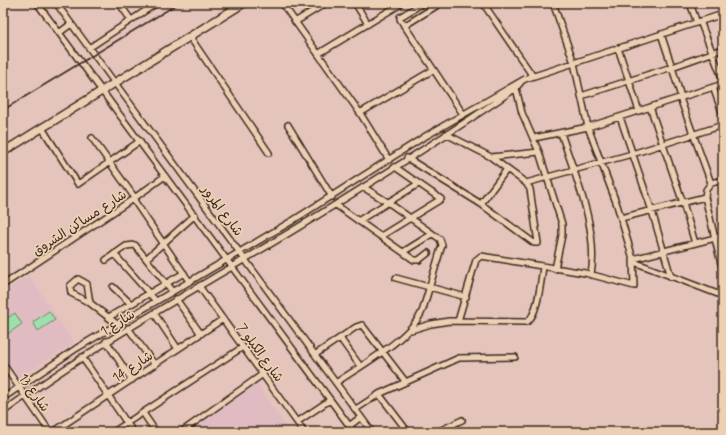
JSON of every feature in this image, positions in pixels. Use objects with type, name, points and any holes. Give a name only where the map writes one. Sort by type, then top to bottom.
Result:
[{"type":"street","name":"شارع المرور","points":[[37,3],[227,258],[351,429]]},
{"type":"street","name":"شارع المرور","points":[[56,3],[246,258],[372,432]]},
{"type":"street","points":[[119,3],[131,20]]},
{"type":"street","points":[[89,48],[157,3]]},
{"type":"street","points":[[3,152],[244,3]]},
{"type":"street","points":[[282,3],[360,113],[389,160]]},
{"type":"street","points":[[355,3],[368,24]]},
{"type":"street","points":[[423,3],[399,18],[463,114]]},
{"type":"street","points":[[404,26],[441,3]]},
{"type":"street","points":[[483,3],[532,75]]},
{"type":"street","points":[[458,322],[478,256],[591,275],[634,286],[633,261],[621,218],[588,127],[574,63],[553,3]]},
{"type":"street","points":[[690,3],[713,53],[723,80]]},
{"type":"street","points":[[295,22],[323,4]]},
{"type":"street","points":[[318,54],[398,4],[405,14]]},
{"type":"street","name":"شارع 1","points":[[3,398],[117,324],[332,197],[463,114],[524,79],[532,75],[574,63],[723,14]]},
{"type":"street","points":[[59,33],[71,24]]},
{"type":"street","points":[[661,34],[680,97],[711,183]]},
{"type":"street","points":[[190,37],[269,153]]},
{"type":"street","points":[[618,48],[639,111]]},
{"type":"street","points":[[581,96],[723,49]]},
{"type":"street","points":[[360,113],[434,70]]},
{"type":"street","name":"شارع 1","points":[[3,412],[24,396],[106,341],[336,204],[395,167],[516,88],[524,79]]},
{"type":"street","points":[[534,138],[588,127],[723,84]]},
{"type":"street","points":[[713,87],[723,115]]},
{"type":"street","points":[[516,88],[522,113],[534,138],[548,177],[562,224],[562,235],[555,269]]},
{"type":"street","points":[[650,107],[683,202],[695,243]]},
{"type":"street","points":[[620,117],[652,211],[671,277]]},
{"type":"street","points":[[288,125],[332,197]]},
{"type":"street","points":[[526,183],[602,163],[723,125]]},
{"type":"street","points":[[42,128],[76,184],[79,184],[140,142]]},
{"type":"street","points":[[561,133],[587,211],[592,255],[591,275]]},
{"type":"street","points":[[408,158],[481,204],[534,242],[538,243],[531,193],[526,183],[491,157],[446,134]]},
{"type":"street","points":[[92,138],[189,281]]},
{"type":"street","points":[[491,157],[539,152]]},
{"type":"street","points":[[380,236],[441,199],[395,167]]},
{"type":"street","points":[[481,204],[507,170]]},
{"type":"street","name":"شارع مساكن الشروق","points":[[3,285],[134,199],[165,176]]},
{"type":"street","points":[[723,180],[711,183],[706,190],[705,197],[723,272]]},
{"type":"street","points":[[358,221],[418,184]]},
{"type":"street","points":[[337,382],[410,330],[421,315],[442,243],[411,218],[362,187]]},
{"type":"street","points":[[621,218],[705,197]]},
{"type":"street","points":[[336,204],[358,221],[417,260],[428,253]]},
{"type":"street","points":[[147,258],[195,216]]},
{"type":"street","points":[[403,252],[432,234]]},
{"type":"street","points":[[633,261],[663,251],[723,236]]},
{"type":"street","points":[[106,260],[126,246],[132,244],[138,247],[172,291]]},
{"type":"street","points":[[114,254],[156,301]]},
{"type":"street","points":[[633,261],[723,296]]},
{"type":"street","points":[[410,330],[437,323],[527,322],[530,320],[534,312],[543,267]]},
{"type":"street","points":[[109,318],[184,273]]},
{"type":"street","points":[[396,278],[466,296]]},
{"type":"street","points":[[90,303],[87,284],[81,280],[74,280],[70,286],[71,293],[90,303],[117,324]]},
{"type":"street","name":"شارع الكيلو 7","points":[[199,286],[304,432]]},
{"type":"street","points":[[113,287],[131,304]]},
{"type":"street","points":[[176,299],[201,334]]},
{"type":"street","points":[[154,313],[178,349]]},
{"type":"street","name":"شارع 14","points":[[54,432],[223,319]]},
{"type":"street","points":[[316,354],[358,326],[362,325],[405,381]]},
{"type":"street","points":[[128,328],[155,365]]},
{"type":"street","points":[[340,338],[360,366]]},
{"type":"street","points":[[106,341],[132,380]]},
{"type":"street","points":[[113,432],[243,346]]},
{"type":"street","points":[[82,357],[134,432]]},
{"type":"street","points":[[356,409],[379,394],[405,381],[459,358],[515,357]]},
{"type":"street","name":"شارع 13","points":[[3,364],[50,432]]},
{"type":"street","points":[[181,432],[263,374]]},
{"type":"street","points":[[379,394],[408,432]]},
{"type":"street","points":[[297,422],[330,400]]},
{"type":"street","points":[[143,413],[156,432]]},
{"type":"street","points":[[346,432],[351,429],[361,417]]},
{"type":"street","points":[[437,432],[462,420]]},
{"type":"shaded area","points":[[29,275],[74,343],[19,378],[3,356],[3,293]]},
{"type":"shaded area","points":[[257,383],[289,432],[205,432],[200,423]]},
{"type":"green space","points":[[49,311],[55,320],[38,331],[33,322]]},
{"type":"green space","points":[[15,313],[22,324],[3,337],[3,321]]},
{"type":"railway","points":[[3,110],[179,3]]}]
